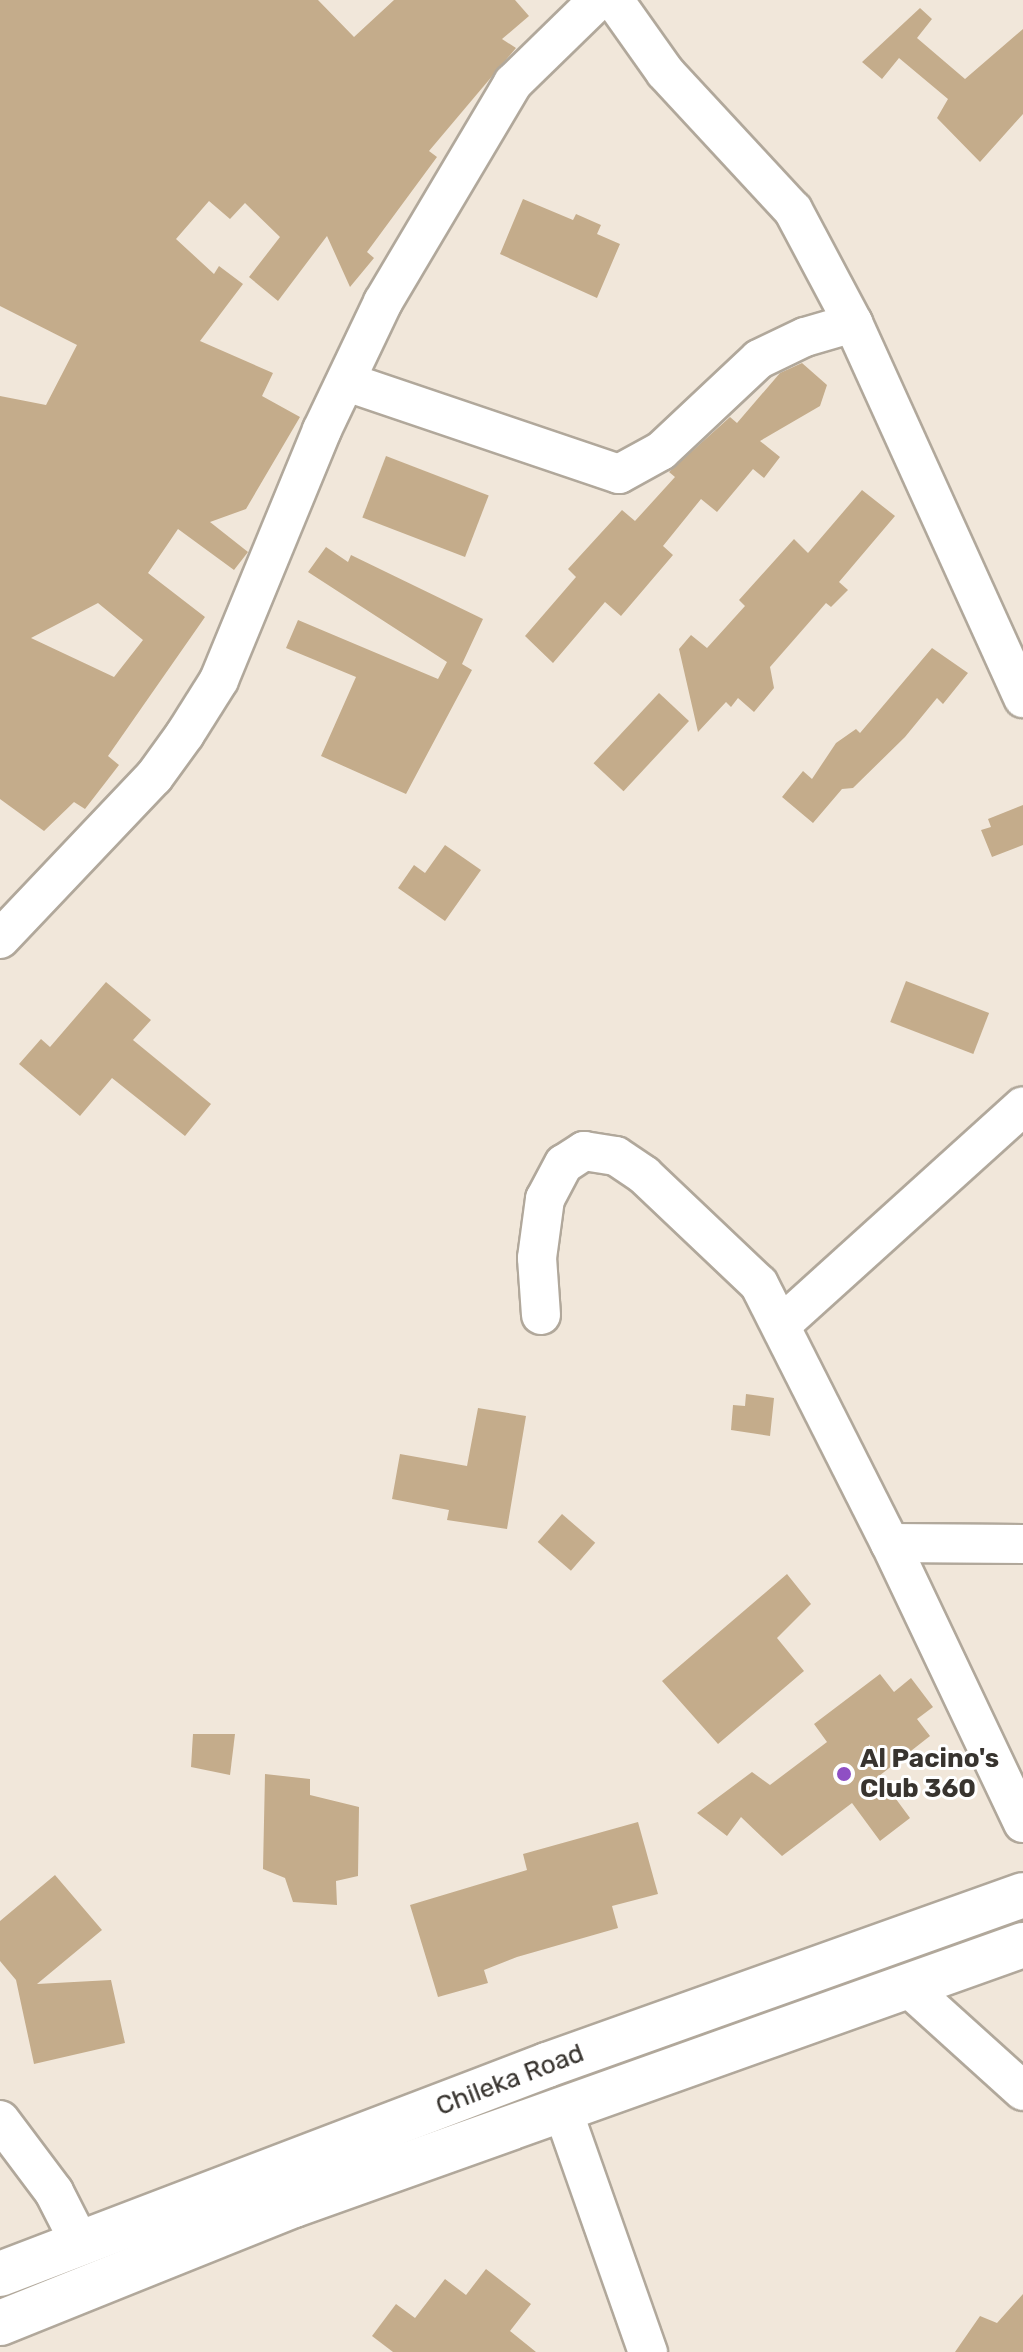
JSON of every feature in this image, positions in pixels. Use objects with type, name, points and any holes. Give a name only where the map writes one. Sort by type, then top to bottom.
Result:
[{"type":"highway","name":"Chileka Road","points":[[0,2274],[547,2065],[1023,1895]]},
{"type":"highway","name":"Chileka Road","points":[[0,2323],[294,2205],[563,2111],[782,2027],[908,1987],[1023,1945]]},
{"type":"street","points":[[0,939],[154,777],[219,680],[383,302],[513,83],[598,0]]},
{"type":"street","points":[[614,0],[665,72],[793,210],[853,323],[1023,698]]},
{"type":"street","points":[[347,382],[619,474],[661,451],[759,359],[853,323]]},
{"type":"street","points":[[781,1325],[1023,1106]]},
{"type":"street","points":[[541,1315],[537,1258],[545,1199],[564,1164],[584,1151],[616,1156],[644,1175],[759,1284],[890,1543],[1023,1823]]},
{"type":"street","points":[[890,1543],[1023,1544]]},
{"type":"street","points":[[908,1987],[1023,2091]]},
{"type":"street","points":[[563,2111],[648,2352]]},
{"type":"street","points":[[0,2120],[54,2192],[81,2245]]},
{"type":"building","points":[[0,0],[318,0],[354,37],[394,0],[515,0],[529,16],[502,39],[516,48],[429,151],[437,157],[367,252],[374,258],[350,287],[327,236],[278,301],[249,277],[280,237],[245,203],[230,219],[209,201],[176,239],[214,274],[219,266],[243,284],[200,341],[273,373],[262,396],[300,417],[246,509],[210,522],[248,552],[234,570],[178,529],[148,573],[205,617],[108,756],[119,765],[85,809],[74,802],[44,831],[0,799],[0,396],[46,405],[77,345],[0,306]],"holes":[[[98,603],[143,640],[114,677],[31,638]]]},
{"type":"building","points":[[920,8],[932,19],[917,38],[965,79],[1023,29],[1023,114],[980,162],[937,118],[948,99],[899,58],[882,79],[862,62]]},
{"type":"building","points":[[523,199],[573,220],[576,214],[601,225],[597,234],[620,244],[597,298],[500,254]]},
{"type":"building","points":[[802,363],[827,385],[820,406],[760,441],[780,457],[764,478],[753,469],[717,512],[701,499],[663,546],[673,555],[621,616],[605,602],[553,663],[525,636],[576,577],[568,569],[622,510],[635,521],[675,477],[669,472],[730,417],[737,423],[780,373]]},
{"type":"building","points":[[386,456],[489,495],[465,557],[362,518]]},
{"type":"building","points":[[862,490],[895,516],[839,582],[848,590],[831,607],[826,603],[770,667],[774,688],[754,712],[738,698],[731,707],[726,702],[698,732],[679,649],[691,635],[707,648],[745,606],[739,600],[794,539],[808,553]]},
{"type":"building","points":[[326,547],[348,562],[351,555],[483,619],[462,664],[472,670],[406,794],[321,756],[356,677],[286,648],[298,620],[438,679],[447,662],[308,572]]},
{"type":"building","points":[[932,648],[968,673],[943,704],[937,698],[905,737],[853,788],[842,789],[813,823],[782,797],[803,771],[812,779],[836,743],[856,729],[860,733]]},
{"type":"building","points":[[659,693],[689,721],[624,791],[594,763]]},
{"type":"building","points":[[1023,805],[1023,845],[992,857],[981,830],[991,827],[988,819]]},
{"type":"building","points":[[445,845],[481,870],[445,921],[398,888],[414,865],[425,873]]},
{"type":"building","points":[[906,981],[989,1013],[973,1054],[890,1022]]},
{"type":"building","points":[[106,982],[151,1020],[133,1040],[211,1104],[185,1136],[112,1078],[80,1116],[19,1064],[41,1039],[50,1047]]},
{"type":"building","points":[[746,1394],[774,1398],[770,1436],[731,1430],[733,1405],[745,1406]]},
{"type":"building","points":[[478,1408],[526,1416],[507,1529],[447,1520],[449,1510],[392,1499],[400,1454],[467,1466]]},
{"type":"building","points":[[562,1514],[595,1543],[571,1571],[538,1542]]},
{"type":"building","points":[[787,1574],[811,1604],[777,1638],[804,1671],[718,1744],[662,1681]]},
{"type":"building","points":[[880,1674],[894,1692],[911,1678],[933,1707],[917,1719],[930,1736],[879,1776],[910,1818],[880,1841],[852,1803],[782,1856],[741,1817],[727,1836],[697,1813],[752,1772],[770,1785],[827,1742],[814,1724]]},
{"type":"building","points":[[193,1734],[235,1734],[230,1775],[191,1767]]},
{"type":"building","points":[[265,1774],[310,1779],[310,1795],[359,1807],[358,1876],[336,1881],[337,1905],[293,1902],[285,1878],[263,1869]]},
{"type":"building","points":[[638,1822],[658,1894],[612,1906],[618,1928],[517,1957],[484,1970],[488,1983],[438,1997],[410,1905],[527,1870],[523,1854]]},
{"type":"building","points":[[55,1875],[102,1930],[37,1984],[111,1980],[125,2043],[34,2064],[16,1980],[0,1961],[0,1921]]},
{"type":"building","points":[[486,2269],[531,2304],[510,2331],[536,2352],[393,2352],[372,2336],[396,2304],[415,2318],[445,2279],[466,2295]]},
{"type":"building","points":[[1023,2294],[1023,2352],[955,2352],[980,2316],[997,2323]]},
{"type":"place","name":"Al Pacino's Club 360","points":[[844,1774]]}]
